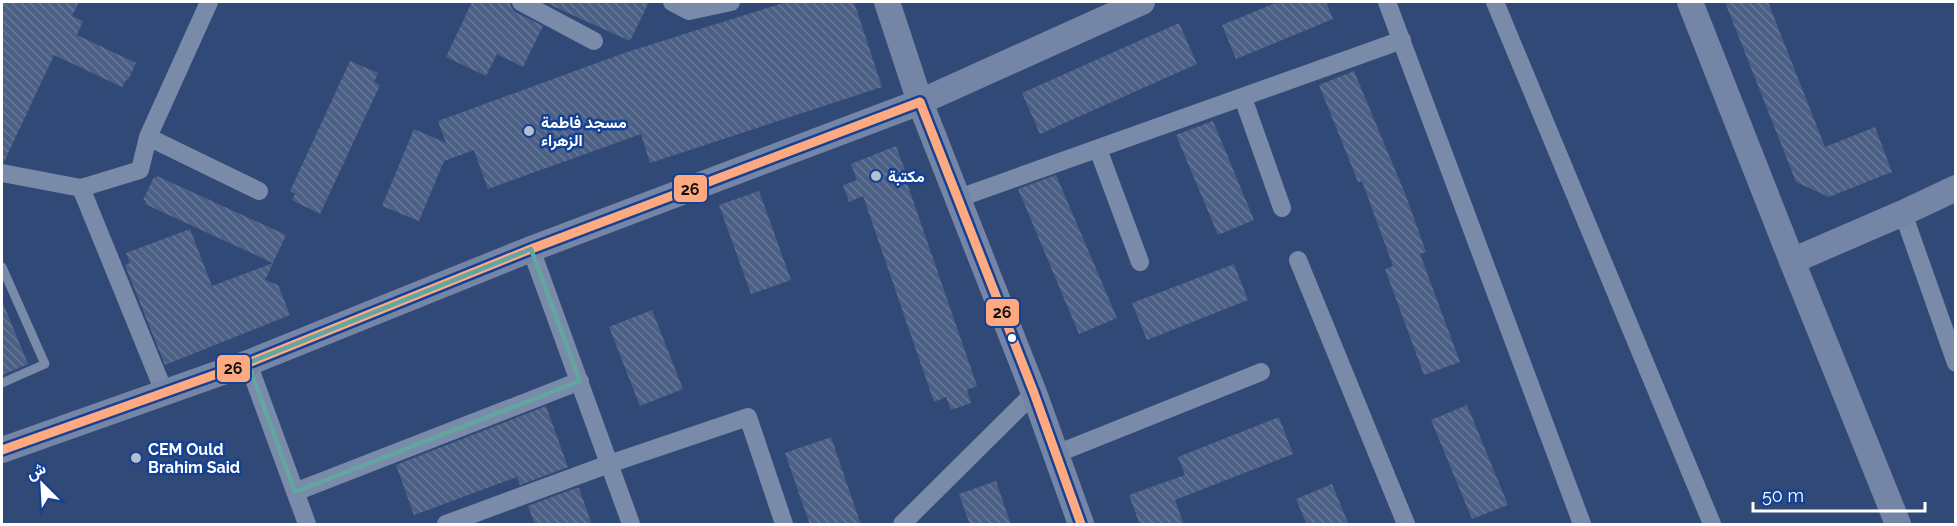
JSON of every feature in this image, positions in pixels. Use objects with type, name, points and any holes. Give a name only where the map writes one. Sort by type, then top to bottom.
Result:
[{"type":"street","points":[[2,173],[81,188],[140,170],[148,137],[208,2]]},
{"type":"street","points":[[521,2],[594,40]]},
{"type":"street","points":[[672,2],[689,11],[731,2]]},
{"type":"street","points":[[887,2],[920,102],[1034,393],[1081,525]]},
{"type":"street","points":[[2,450],[248,363],[531,249],[920,102],[1142,2]]},
{"type":"street","points":[[1387,2],[1582,525]]},
{"type":"street","points":[[1495,2],[1712,525]]},
{"type":"street","points":[[1690,2],[1898,525]]},
{"type":"street","points":[[959,198],[1402,40]]},
{"type":"street","points":[[1244,98],[1282,208]]},
{"type":"street","points":[[148,137],[259,191]]},
{"type":"street","points":[[1098,149],[1140,262]]},
{"type":"street","points":[[81,188],[165,394]]},
{"type":"street","points":[[1792,261],[1956,188]]},
{"type":"street","points":[[1903,213],[1956,363]]},
{"type":"street","points":[[531,249],[632,525]]},
{"type":"street","points":[[1298,260],[1406,525]]},
{"type":"street","points":[[248,363],[307,525]]},
{"type":"street","points":[[1056,454],[1261,372]]},
{"type":"street","points":[[295,492],[580,381]]},
{"type":"street","points":[[902,525],[1034,393]]},
{"type":"street","points":[[446,525],[609,464],[748,417],[784,525]]},
{"type":"lane","points":[[2,267],[45,364],[2,383]]},
{"type":"highlighted area","points":[[531,249],[580,381],[295,492],[248,363]]},
{"type":"building","points":[[2,2],[79,2],[72,16],[83,21],[77,35],[136,63],[122,87],[54,55],[4,162],[2,162]]},
{"type":"building","points":[[472,2],[510,2],[515,12],[543,26],[523,67],[497,54],[486,76],[446,57]]},
{"type":"building","points":[[544,2],[649,2],[630,41]]},
{"type":"building","points":[[786,2],[854,2],[882,87],[650,163],[641,134],[488,189],[474,150],[444,161],[419,221],[382,206],[414,129],[446,143],[438,121],[624,53]]},
{"type":"building","points":[[1278,2],[1326,2],[1333,19],[1236,59],[1222,25]]},
{"type":"building","points":[[1725,2],[1768,2],[1825,147],[1875,127],[1892,172],[1829,197],[1796,182]]},
{"type":"building","points":[[1179,23],[1197,64],[1040,134],[1022,93]]},
{"type":"building","points":[[350,61],[378,73],[374,82],[380,85],[320,214],[292,200],[295,194],[290,191]]},
{"type":"building","points":[[1354,71],[1406,196],[1426,252],[1420,254],[1460,362],[1424,375],[1385,269],[1393,266],[1362,181],[1358,182],[1319,85]]},
{"type":"building","points":[[1213,121],[1254,220],[1218,235],[1176,135]]},
{"type":"building","points":[[896,146],[977,386],[967,390],[971,403],[951,410],[946,397],[934,402],[863,196],[849,202],[843,185],[857,180],[851,164]]},
{"type":"building","points":[[1056,175],[1117,318],[1079,334],[1018,189]]},
{"type":"building","points":[[157,176],[286,235],[273,263],[145,204],[146,201],[143,200],[154,177]]},
{"type":"building","points":[[759,191],[791,280],[751,294],[719,205]]},
{"type":"building","points":[[190,229],[212,286],[273,263],[265,280],[278,285],[290,315],[165,365],[125,265],[130,263],[126,253]]},
{"type":"building","points":[[1234,264],[1248,300],[1147,340],[1132,303]]},
{"type":"building","points":[[2,301],[28,364],[2,375]]},
{"type":"building","points":[[652,310],[683,389],[640,406],[609,327]]},
{"type":"building","points":[[1467,405],[1508,505],[1472,519],[1431,420]]},
{"type":"building","points":[[546,406],[568,467],[520,485],[517,477],[414,515],[396,465]]},
{"type":"building","points":[[1279,417],[1293,454],[1175,500],[1184,525],[1140,525],[1129,495],[1185,475],[1178,457]]},
{"type":"building","points":[[831,437],[861,525],[810,525],[785,453]]},
{"type":"building","points":[[996,481],[1011,525],[970,525],[959,494]]},
{"type":"building","points":[[1332,484],[1349,525],[1307,525],[1296,499]]},
{"type":"building","points":[[579,488],[592,525],[535,525],[528,506]]},
{"type":"transit line","name":"26","points":[[920,102],[1034,393],[1081,524]]},
{"type":"transit line","name":"26","points":[[2,450],[248,363],[531,249],[920,102]]},
{"type":"place","name":"مسجد فاطمة الزهراء","points":[[529,131]]},
{"type":"place","name":"مكتبة","points":[[876,176]]},
{"type":"place","name":"CEM Ould Brahim Said","points":[[136,458]]}]
